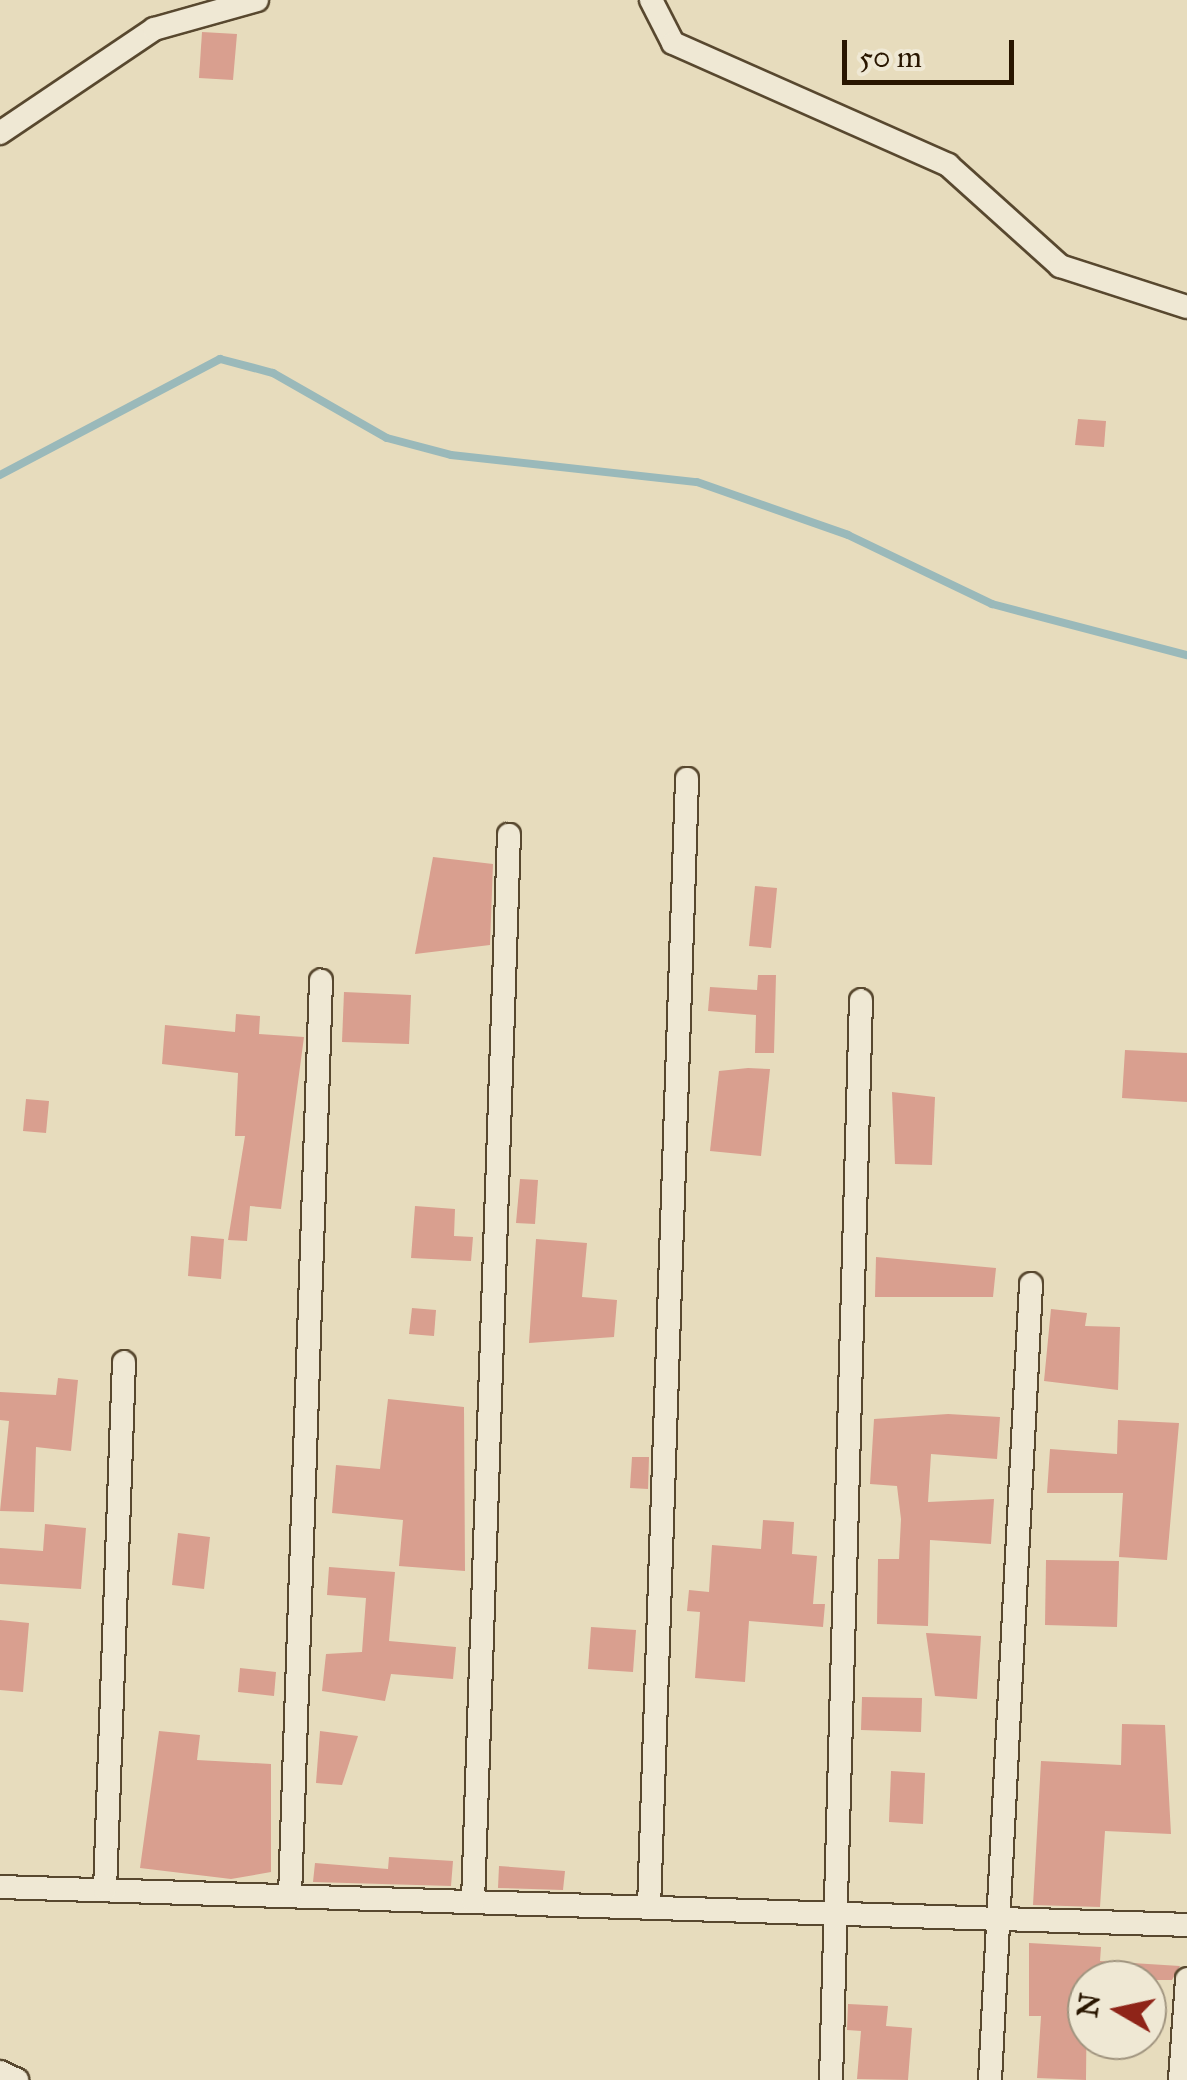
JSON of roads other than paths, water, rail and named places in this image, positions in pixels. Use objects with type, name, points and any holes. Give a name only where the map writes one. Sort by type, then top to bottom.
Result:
[{"type":"street","points":[[0,133],[154,30],[256,0]]},
{"type":"street","points":[[651,0],[672,43],[948,165],[1060,266],[1187,307]]},
{"type":"street","points":[[649,1908],[687,779]]},
{"type":"street","points":[[473,1902],[509,835]]},
{"type":"street","points":[[290,1896],[321,981]]},
{"type":"street","points":[[831,2080],[842,1914],[861,1000]]},
{"type":"street","points":[[990,2080],[1032,1284]]},
{"type":"street","points":[[106,1890],[124,1362]]},
{"type":"street","points":[[0,1887],[1187,1925]]},
{"type":"street","points":[[1180,2080],[1187,1979]]},
{"type":"street","points":[[0,2072],[16,2080]]},
{"type":"waterway","points":[[0,475],[220,359],[273,373],[387,438],[451,455],[697,482],[848,535],[992,604],[1187,655]]}]
